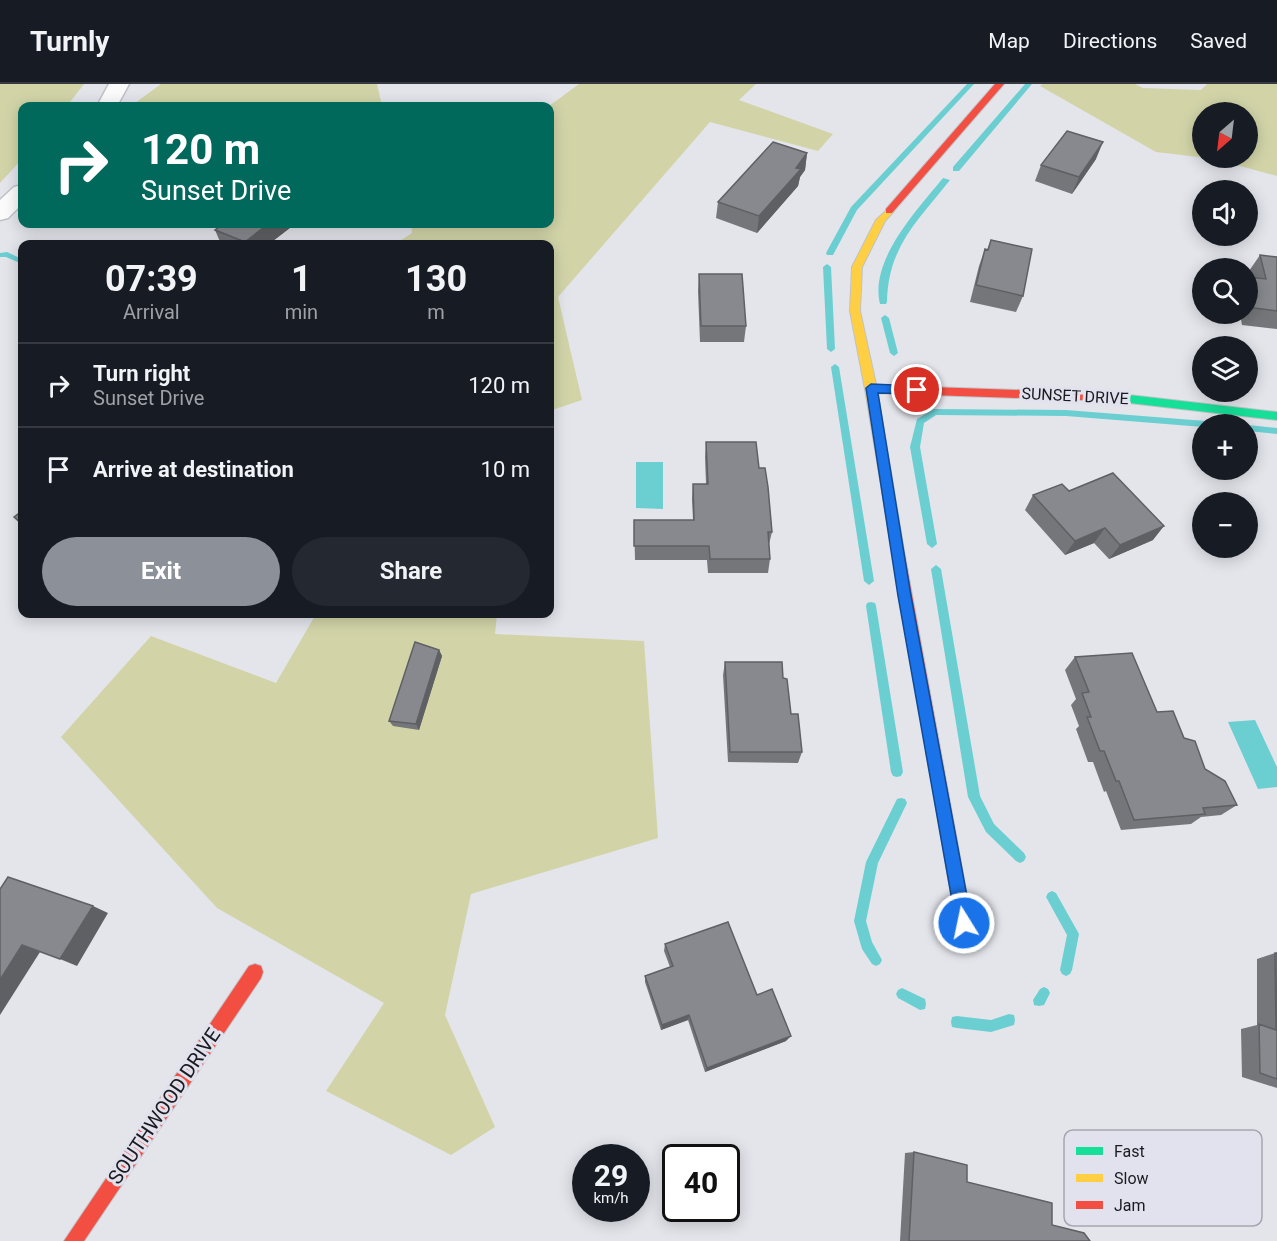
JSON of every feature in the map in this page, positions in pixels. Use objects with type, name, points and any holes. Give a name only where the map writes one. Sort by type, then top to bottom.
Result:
[{"type":"street","points":[[109,102],[119,84]]},
{"type":"street","points":[[964,923],[905,596],[871,388],[855,311],[857,267],[866,245],[881,220],[1000,84]]},
{"type":"street","points":[[0,213],[18,196]]},
{"type":"street","name":"SUNSET DRIVE","points":[[871,388],[1099,395],[1277,416]]},
{"type":"street","name":"SOUTHWOOD DRIVE","points":[[74,1241],[255,972]]},
{"type":"green space","points":[[0,84],[84,84],[70,102],[18,102],[18,163],[0,183]]},
{"type":"green space","points":[[161,84],[377,84],[381,102],[136,102]]},
{"type":"green space","points":[[579,84],[756,84],[739,100],[833,134],[818,151],[710,122],[558,297],[582,400],[554,409],[554,240],[401,240],[412,233],[411,228],[554,228],[554,102]]},
{"type":"green space","points":[[1042,84],[1135,84],[1143,88],[1201,90],[1207,84],[1277,84],[1277,176],[1248,168],[1258,168],[1258,102],[1192,102],[1192,157],[1156,152],[1040,86]]},
{"type":"green space","points":[[314,618],[497,618],[495,634],[644,641],[658,838],[471,894],[445,1015],[495,1127],[451,1155],[326,1091],[384,1003],[217,908],[61,737],[151,636],[276,683]]},
{"type":"water","points":[[636,462],[663,462],[663,509],[636,508]]},
{"type":"water","points":[[1255,720],[1277,767],[1277,787],[1258,789],[1228,722]]},
{"type":"building","points":[[1067,131],[1103,142],[1079,177],[1041,165]]},
{"type":"building","points":[[773,142],[807,153],[796,168],[801,169],[759,216],[718,202]]},
{"type":"building","points":[[218,228],[263,228],[248,240],[240,240],[215,230]]},
{"type":"building","points":[[991,240],[1032,249],[1023,296],[976,285],[985,249],[988,250]]},
{"type":"building","points":[[1260,255],[1277,257],[1277,311],[1258,309],[1258,278],[1266,279]]},
{"type":"building","points":[[699,274],[742,274],[746,326],[701,326]]},
{"type":"building","points":[[706,442],[756,442],[759,468],[765,468],[768,487],[772,532],[768,532],[770,559],[710,559],[709,546],[634,546],[634,520],[694,520],[693,484],[708,484]]},
{"type":"building","points":[[1113,473],[1164,526],[1120,545],[1105,528],[1075,541],[1033,495],[1062,484],[1069,491]]},
{"type":"building","points":[[415,642],[439,650],[416,724],[389,721]]},
{"type":"building","points":[[1132,653],[1157,712],[1173,711],[1184,738],[1195,741],[1205,769],[1225,781],[1237,805],[1203,808],[1205,814],[1134,820],[1119,781],[1116,781],[1104,751],[1100,751],[1087,717],[1091,717],[1082,693],[1089,692],[1075,657]]},
{"type":"building","points":[[725,662],[782,662],[783,678],[787,679],[791,714],[798,714],[802,752],[730,752]]},
{"type":"building","points":[[8,877],[93,906],[60,959],[22,945],[0,980],[0,889]]},
{"type":"building","points":[[728,922],[757,995],[772,989],[791,1036],[707,1068],[689,1015],[662,1025],[645,976],[673,966],[665,944]]},
{"type":"building","points":[[1275,953],[1277,953],[1277,1079],[1260,1073],[1259,1024],[1276,1030]]},
{"type":"building","points":[[914,1152],[967,1165],[967,1182],[1052,1203],[1052,1225],[1084,1233],[1090,1241],[909,1241]]},
{"type":"waterway","points":[[830,253],[854,209],[971,84]]},
{"type":"waterway","points":[[956,169],[1029,84]]},
{"type":"waterway","points":[[883,302],[883,284],[894,251],[912,221],[946,180]]},
{"type":"waterway","points":[[0,255],[7,254],[18,260]]},
{"type":"waterway","points":[[827,267],[831,349]]},
{"type":"waterway","points":[[885,318],[894,353]]},
{"type":"waterway","points":[[835,367],[869,581]]},
{"type":"waterway","points":[[932,544],[915,447],[920,421],[934,412],[1066,413],[1192,423]]},
{"type":"waterway","points":[[1258,429],[1277,431]]},
{"type":"waterway","points":[[936,569],[974,797],[990,828],[1020,857]]},
{"type":"waterway","points":[[871,606],[897,772]]},
{"type":"waterway","points":[[876,960],[866,945],[860,921],[872,862],[901,803]]},
{"type":"waterway","points":[[1052,897],[1073,934],[1066,970]]},
{"type":"waterway","points":[[1039,1000],[1044,993]]},
{"type":"waterway","points":[[902,994],[920,1004]]},
{"type":"waterway","points":[[957,1022],[991,1026],[1009,1020]]},
{"type":"traffic: fast","points":[[1112,397],[1277,416]]},
{"type":"traffic: slow","points":[[889,211],[881,220],[857,267],[855,311],[871,389],[898,551]]},
{"type":"traffic: jam","points":[[889,211],[1000,84]]},
{"type":"traffic: jam","points":[[871,389],[1112,397]]},
{"type":"traffic: jam","points":[[898,551],[964,923]]},
{"type":"traffic: jam","points":[[73,1241],[255,972]]},
{"type":"route","points":[[917,390],[871,388],[905,596],[964,923]]}]
